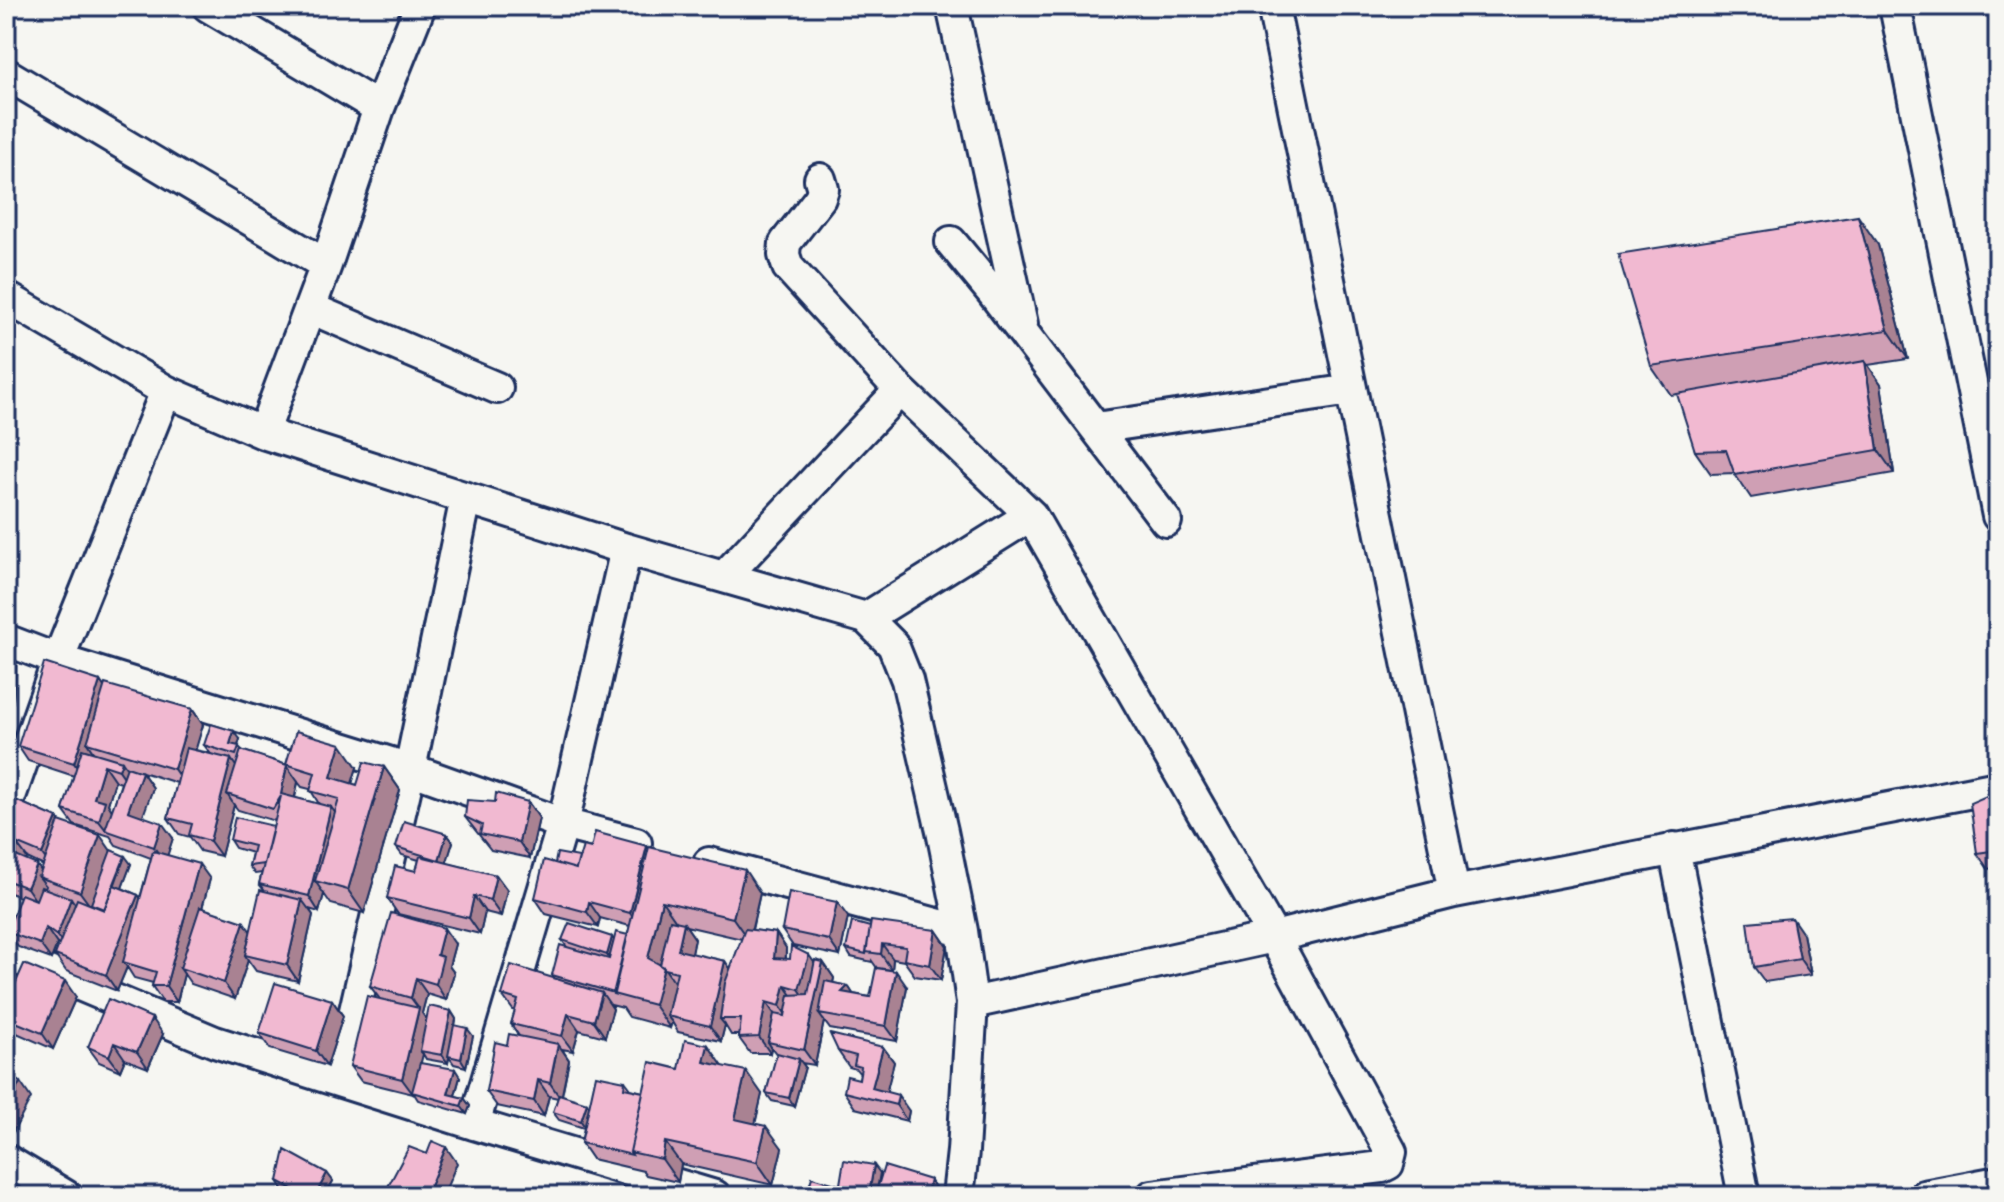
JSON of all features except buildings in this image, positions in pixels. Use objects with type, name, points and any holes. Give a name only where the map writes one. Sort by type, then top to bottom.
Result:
[{"type":"street","points":[[208,6],[379,108]]},
{"type":"street","points":[[263,433],[326,265],[379,108],[420,6]]},
{"type":"street","points":[[952,6],[1024,334]]},
{"type":"street","points":[[1273,6],[1454,892]]},
{"type":"street","points":[[1895,6],[1998,516]]},
{"type":"street","points":[[6,74],[326,265]]},
{"type":"street","points":[[820,179],[823,189],[820,198],[785,243],[784,255],[788,267],[900,390],[1031,515],[1274,937],[1391,1152],[1388,1164],[1382,1167],[1152,1196]]},
{"type":"street","points":[[951,242],[1166,521]]},
{"type":"street","points":[[6,297],[166,391],[263,433],[626,549],[866,618],[893,645],[907,680],[962,931],[972,1003],[958,1196]]},
{"type":"street","points":[[310,308],[497,388]]},
{"type":"street","points":[[724,577],[900,390]]},
{"type":"street","points":[[1096,428],[1351,390]]},
{"type":"street","points":[[6,808],[58,660],[166,391]]},
{"type":"street","points":[[339,1081],[410,769],[466,498]]},
{"type":"street","points":[[866,618],[1031,515]]},
{"type":"street","points":[[474,1124],[563,824],[626,549]]},
{"type":"street","points":[[6,640],[58,660],[410,769],[563,824],[655,849]]},
{"type":"street","points":[[972,1003],[1274,937],[1454,892],[1998,787]]},
{"type":"street","points":[[1674,848],[1744,1196]]},
{"type":"street","points":[[685,857],[962,931]]},
{"type":"street","points":[[6,954],[215,1042],[715,1196]]},
{"type":"street","points":[[6,1160],[66,1196]]},
{"type":"street","points":[[1924,1196],[1998,1182]]}]
